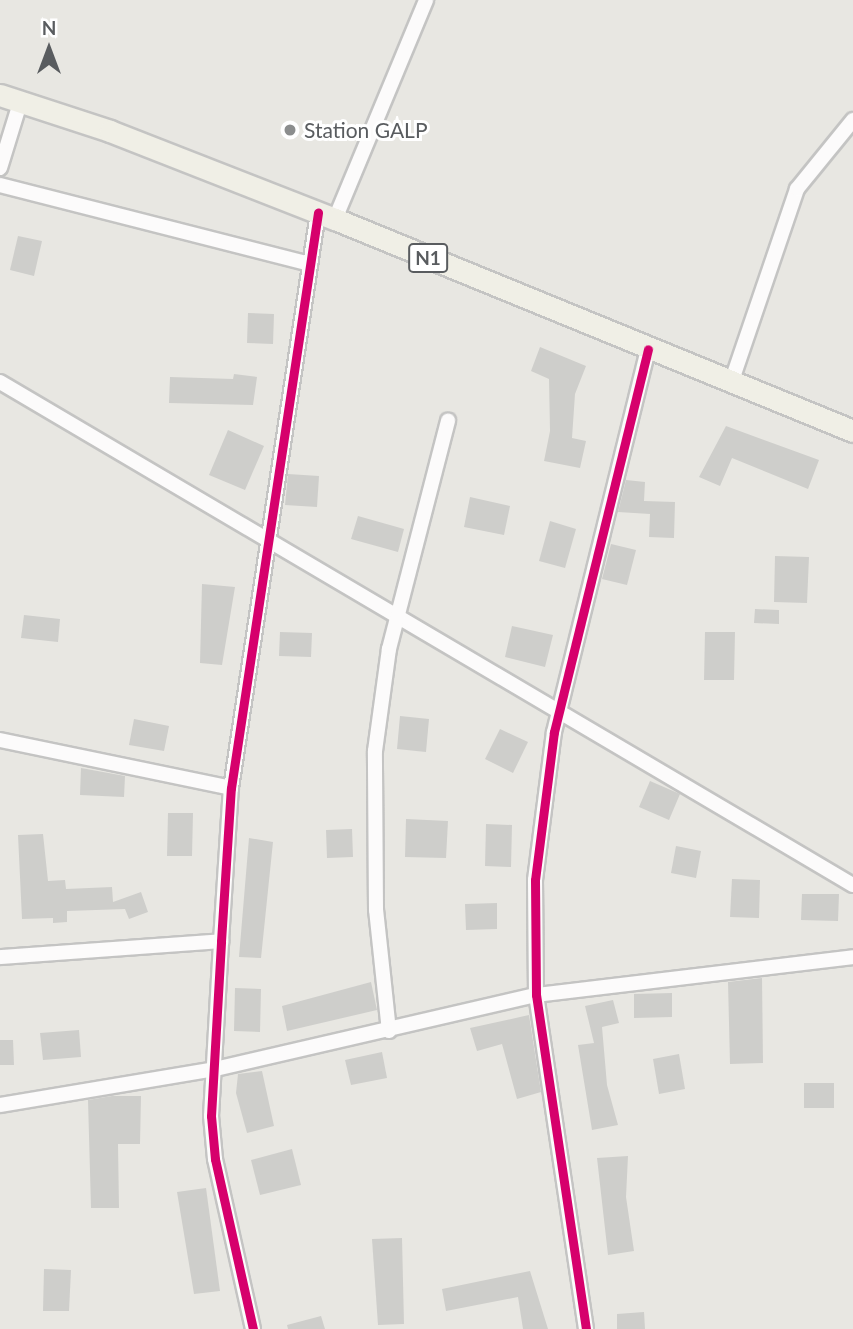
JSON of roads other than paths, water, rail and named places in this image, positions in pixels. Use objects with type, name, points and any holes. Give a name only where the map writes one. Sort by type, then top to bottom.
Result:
[{"type":"main road","name":"N1","points":[[0,95],[110,131],[326,216],[853,431]]},
{"type":"street","points":[[253,1329],[215,1159],[215,1069],[231,788],[310,264],[326,216],[426,0]]},
{"type":"street","points":[[0,168],[20,103]]},
{"type":"street","points":[[731,383],[797,189],[853,120]]},
{"type":"street","points":[[0,185],[310,264]]},
{"type":"street","points":[[586,1329],[536,995],[540,817],[559,712],[649,349]]},
{"type":"street","points":[[0,382],[853,885]]},
{"type":"street","points":[[389,1031],[376,909],[375,751],[381,689],[448,421]]},
{"type":"street","points":[[0,740],[231,788]]},
{"type":"street","points":[[0,957],[221,941]]},
{"type":"street","points":[[0,1105],[215,1069],[536,995],[853,957]]},
{"type":"place","name":"Station GALP","points":[[290,130]]}]
